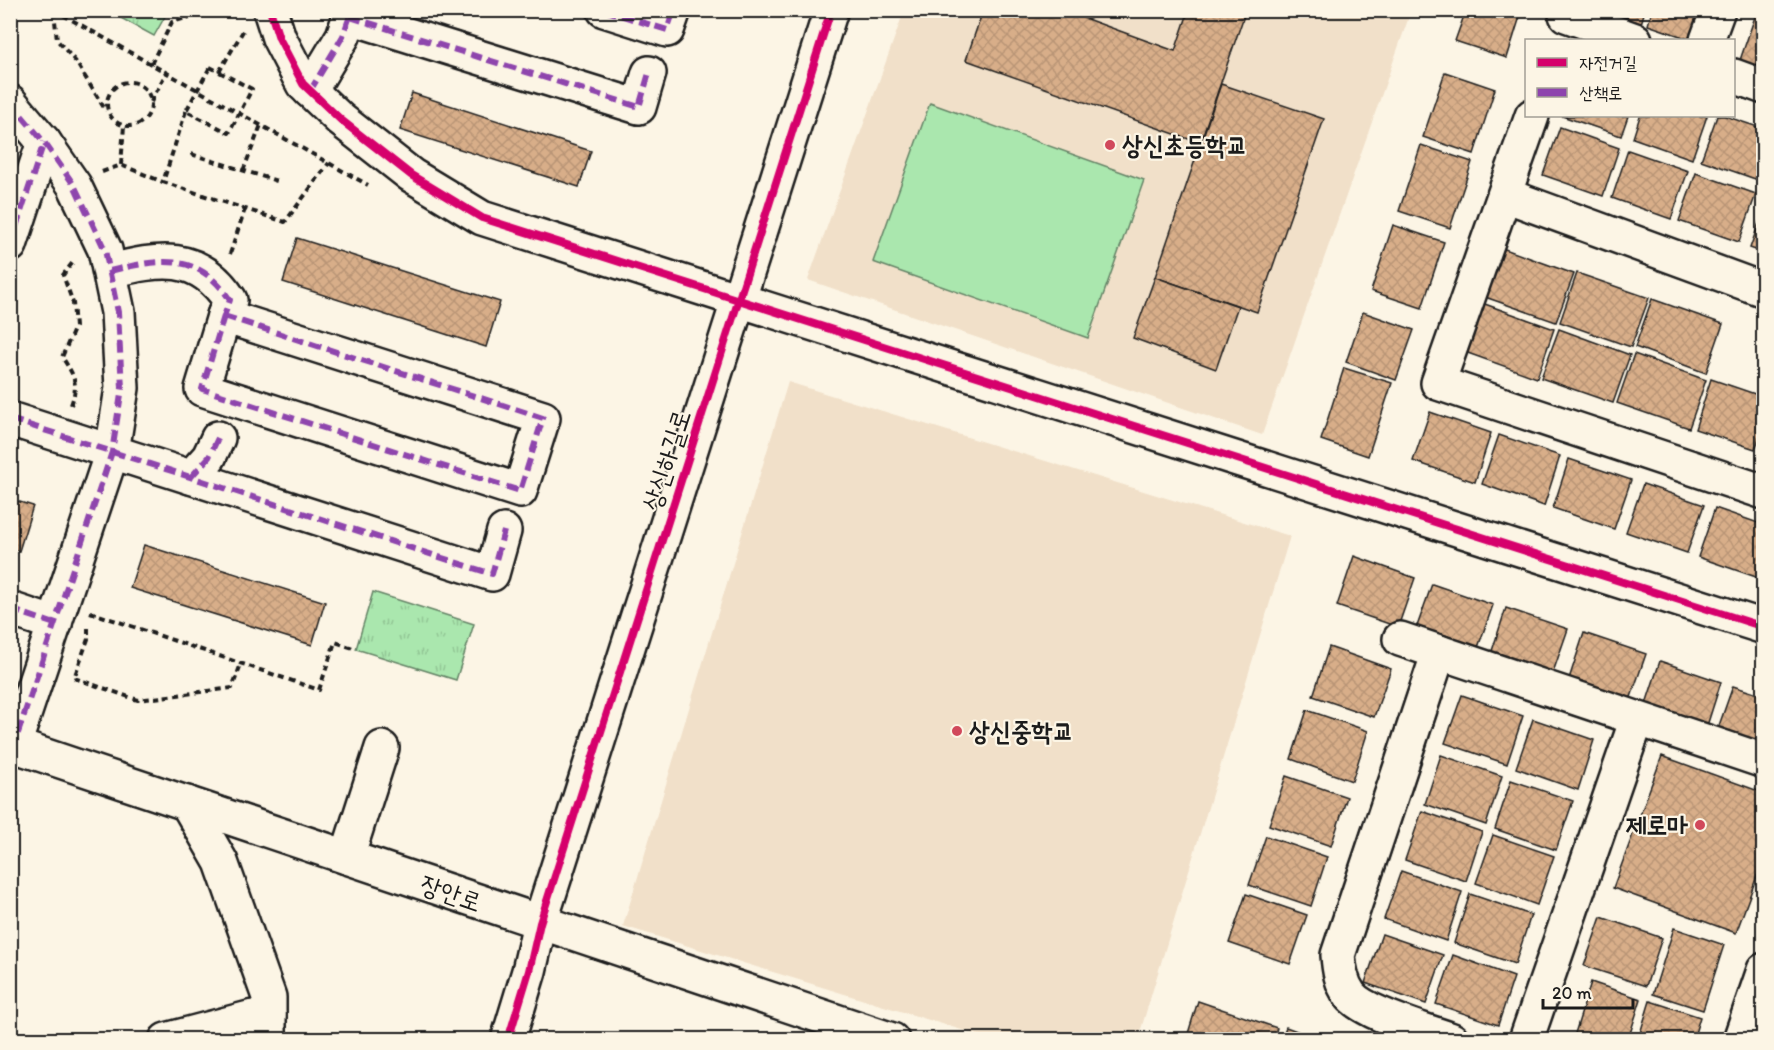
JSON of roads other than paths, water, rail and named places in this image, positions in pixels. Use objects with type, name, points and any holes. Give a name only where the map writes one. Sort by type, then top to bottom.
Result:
[{"type":"street","points":[[604,10],[667,30],[674,10]]},
{"type":"street","name":"상신하길로","points":[[508,1040],[529,971],[540,923],[831,10]]},
{"type":"street","points":[[1707,39],[1718,10]]},
{"type":"street","points":[[310,91],[344,36],[351,14],[639,107],[649,73]]},
{"type":"street","points":[[255,16],[279,38],[303,84],[341,120],[411,175],[482,218],[1764,627]]},
{"type":"street","points":[[1564,22],[1631,39]]},
{"type":"street","points":[[1735,76],[1764,87]]},
{"type":"street","points":[[10,102],[44,142],[74,185],[105,250],[118,312],[122,388],[112,452],[12,745]]},
{"type":"street","points":[[1532,117],[1438,383],[1764,492]]},
{"type":"street","points":[[10,245],[44,142]]},
{"type":"street","points":[[1504,195],[1764,290]]},
{"type":"street","points":[[110,271],[142,263],[171,261],[200,269],[219,284],[230,300],[224,316],[201,389],[520,490],[543,418],[224,316]]},
{"type":"street","points":[[10,419],[492,574],[504,531]]},
{"type":"street","points":[[190,477],[209,457],[218,438]]},
{"type":"street","points":[[10,609],[55,624]]},
{"type":"street","points":[[1400,639],[1764,761]]},
{"type":"street","points":[[1439,652],[1338,955],[1340,976],[1350,996],[1371,1010],[1452,1040]]},
{"type":"street","points":[[1526,1040],[1637,719]]},
{"type":"street","name":"장안로","points":[[12,745],[892,1040]]},
{"type":"street","points":[[347,857],[382,748]]},
{"type":"street","points":[[187,803],[221,862],[269,997],[269,1028]]},
{"type":"street","points":[[1740,1040],[1764,970]]},
{"type":"street","points":[[166,1040],[253,1017],[269,1028]]},
{"type":"place","name":"상신초등학교","points":[[1110,145]]},
{"type":"place","name":"상신중학교","points":[[957,731]]},
{"type":"place","name":"제로마","points":[[1700,825]]}]
